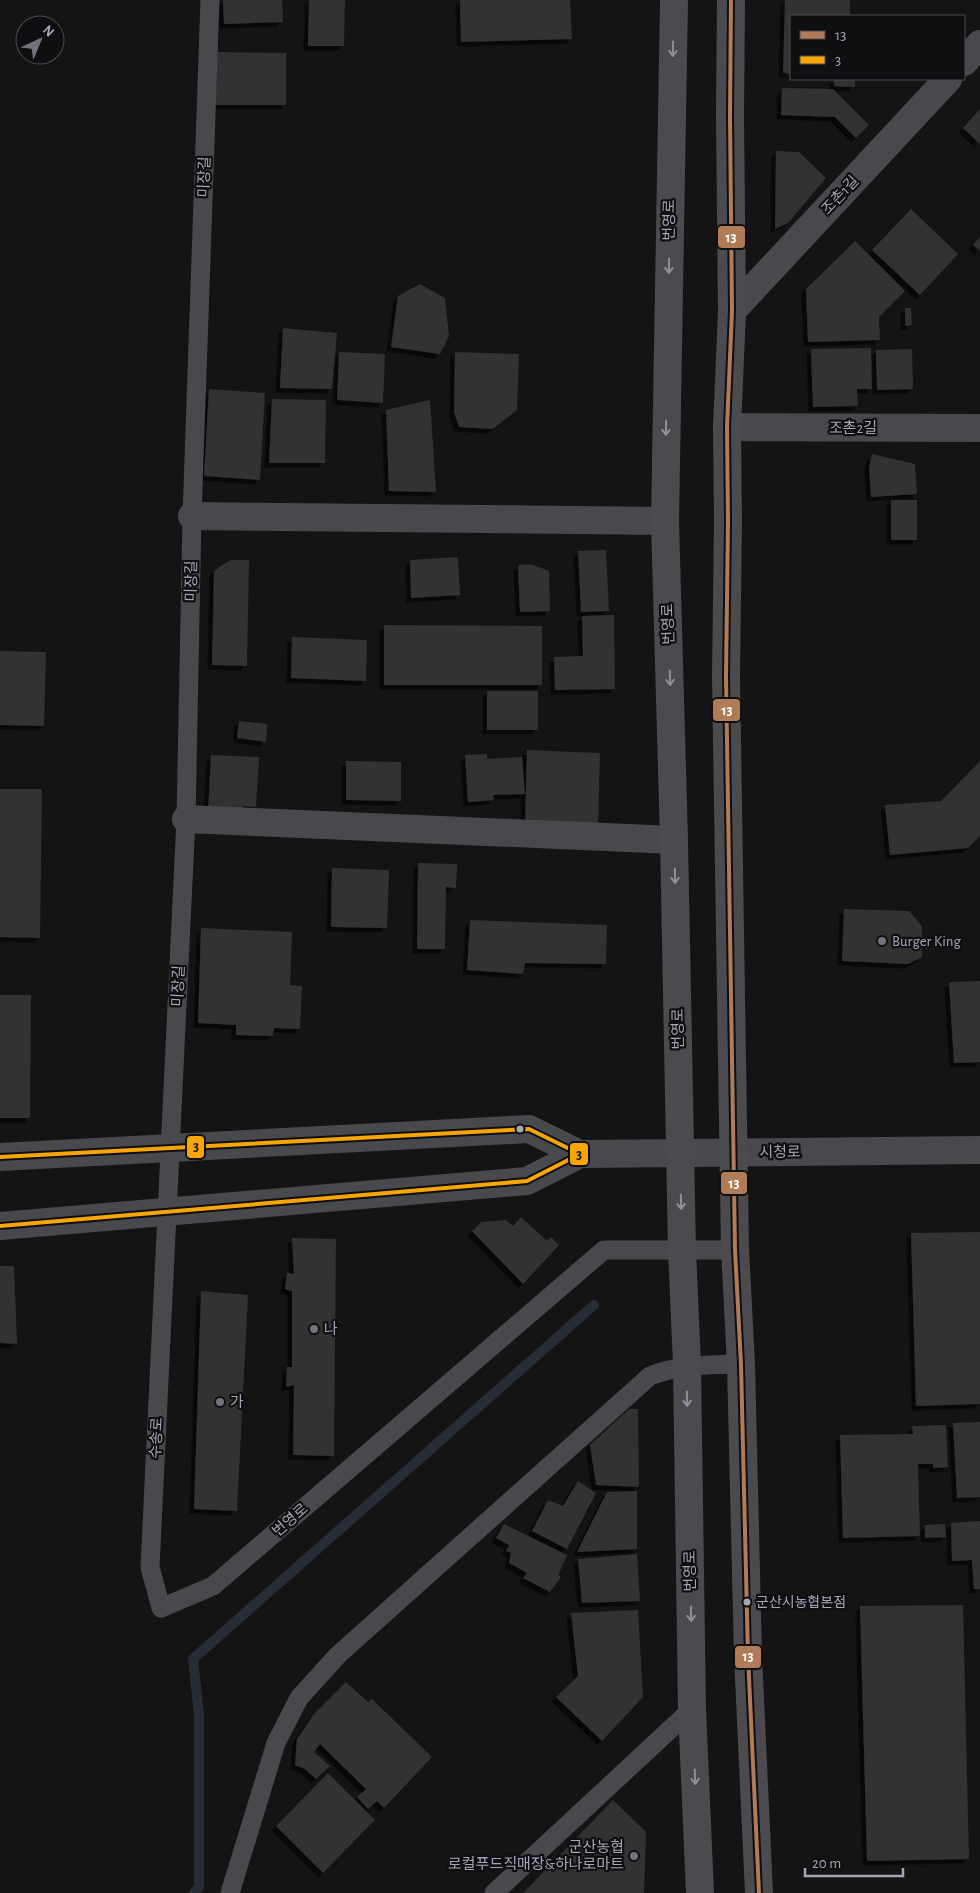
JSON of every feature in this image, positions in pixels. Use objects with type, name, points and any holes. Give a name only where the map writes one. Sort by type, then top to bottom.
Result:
[{"type":"main road","name":"번영로","points":[[674,0],[665,521],[674,840],[682,1249],[687,1366],[692,1709],[700,1893]]},
{"type":"main road","points":[[731,0],[732,311],[726,427],[728,521],[726,677],[735,1153],[735,1250],[741,1364],[748,1656],[760,1893]]},
{"type":"street","points":[[965,61],[980,44]]},
{"type":"street","name":"조촌1길","points":[[732,311],[947,80]]},
{"type":"street","name":"조촌2길","points":[[726,427],[980,428]]},
{"type":"street","points":[[192,516],[665,521]]},
{"type":"street","points":[[186,819],[674,840]]},
{"type":"street","points":[[0,1158],[169,1156],[529,1129],[580,1154]]},
{"type":"street","name":"시청로","points":[[580,1154],[980,1150]]},
{"type":"street","points":[[0,1226],[527,1180],[580,1154]]},
{"type":"lane","name":"미장길","points":[[169,1156],[186,819],[192,516],[210,0]]},
{"type":"lane","name":"수송로","points":[[169,1156],[150,1567],[161,1608],[212,1586]]},
{"type":"lane","name":"번영로","points":[[212,1586],[604,1250],[735,1250]]},
{"type":"lane","points":[[230,1893],[276,1743],[299,1698],[338,1655],[650,1376],[665,1370],[687,1366],[741,1364]]},
{"type":"lane","points":[[494,1893],[692,1709]]},
{"type":"building","points":[[223,0],[282,0],[283,22],[224,24]]},
{"type":"building","points":[[309,0],[345,0],[344,46],[308,46]]},
{"type":"building","points":[[460,0],[570,0],[572,39],[461,42]]},
{"type":"building","points":[[785,0],[850,0],[850,15],[790,15],[790,74],[783,73]]},
{"type":"building","points":[[215,52],[286,53],[286,105],[215,105]]},
{"type":"building","points":[[834,80],[855,80],[855,87],[834,86]]},
{"type":"building","points":[[782,88],[833,89],[869,125],[856,138],[835,117],[781,115]]},
{"type":"building","points":[[980,109],[980,144],[963,128]]},
{"type":"building","points":[[776,151],[799,152],[826,178],[788,223],[775,229]]},
{"type":"building","points":[[911,209],[958,254],[920,295],[872,250]]},
{"type":"building","points":[[980,237],[980,251],[973,245]]},
{"type":"building","points":[[855,241],[905,291],[879,317],[880,340],[808,342],[806,289]]},
{"type":"building","points":[[420,284],[445,298],[449,336],[440,354],[391,347],[398,296]]},
{"type":"building","points":[[905,308],[911,308],[912,325],[905,326]]},
{"type":"building","points":[[283,328],[337,333],[332,389],[280,388]]},
{"type":"building","points":[[871,348],[872,389],[857,389],[858,406],[813,407],[811,349]]},
{"type":"building","points":[[912,349],[913,389],[877,390],[876,350]]},
{"type":"building","points":[[339,352],[385,354],[383,403],[337,400]]},
{"type":"building","points":[[455,352],[519,354],[517,410],[493,429],[459,427],[454,412]]},
{"type":"building","points":[[209,389],[265,393],[260,480],[204,476]]},
{"type":"building","points":[[272,399],[326,400],[325,463],[269,463]]},
{"type":"building","points":[[430,400],[436,492],[389,491],[386,410]]},
{"type":"building","points":[[872,454],[915,464],[917,494],[871,497],[869,467]]},
{"type":"building","points":[[891,500],[917,500],[917,540],[891,540]]},
{"type":"building","points":[[606,550],[609,611],[581,612],[578,551]]},
{"type":"building","points":[[458,557],[460,595],[411,598],[410,560]]},
{"type":"building","points":[[230,560],[249,560],[247,666],[212,665],[214,571]]},
{"type":"building","points":[[531,564],[549,571],[550,611],[520,612],[518,565]]},
{"type":"building","points":[[614,615],[615,689],[555,690],[554,657],[583,656],[582,616]]},
{"type":"building","points":[[384,625],[542,626],[542,685],[384,685]]},
{"type":"building","points":[[292,637],[367,640],[366,681],[291,678]]},
{"type":"building","points":[[0,651],[46,652],[44,726],[0,725]]},
{"type":"building","points":[[487,691],[538,691],[538,730],[487,730]]},
{"type":"building","points":[[239,721],[267,724],[266,742],[237,738]]},
{"type":"building","points":[[527,750],[600,753],[598,829],[525,826]]},
{"type":"building","points":[[487,754],[487,759],[522,757],[525,794],[493,795],[494,800],[468,802],[465,755]]},
{"type":"building","points":[[211,755],[259,757],[256,807],[243,806],[243,812],[208,811]]},
{"type":"building","points":[[346,761],[401,762],[401,801],[346,800]]},
{"type":"building","points":[[980,761],[980,836],[968,848],[890,855],[885,805],[941,801]]},
{"type":"building","points":[[0,789],[42,789],[40,938],[0,937]]},
{"type":"building","points":[[418,863],[457,864],[456,888],[446,887],[445,949],[417,949]]},
{"type":"building","points":[[332,868],[389,870],[387,928],[331,927]]},
{"type":"building","name":"Burger King","points":[[844,909],[909,911],[922,926],[922,957],[908,964],[842,961]]},
{"type":"building","points":[[470,920],[607,925],[606,964],[525,963],[523,974],[467,970]]},
{"type":"building","points":[[201,928],[292,932],[290,985],[302,986],[300,1029],[274,1028],[273,1036],[236,1035],[236,1025],[198,1023]]},
{"type":"building","points":[[980,981],[980,1062],[954,1063],[949,982]]},
{"type":"building","points":[[0,995],[31,995],[30,1118],[0,1118]]},
{"type":"building","points":[[521,1217],[547,1241],[551,1237],[559,1245],[523,1284],[472,1231],[481,1222],[506,1220],[513,1226]]},
{"type":"building","points":[[980,1232],[980,1404],[916,1406],[911,1233]]},
{"type":"building","name":"나","points":[[292,1238],[336,1239],[334,1456],[293,1455],[294,1385],[286,1387],[287,1367],[292,1367],[292,1291],[285,1289],[287,1273],[294,1274]]},
{"type":"building","points":[[0,1266],[14,1266],[17,1344],[0,1343]]},
{"type":"building","name":"가","points":[[201,1291],[248,1295],[237,1511],[194,1509]]},
{"type":"building","points":[[629,1409],[638,1409],[639,1487],[596,1485],[590,1445]]},
{"type":"building","points":[[980,1422],[980,1497],[957,1498],[953,1423]]},
{"type":"building","points":[[946,1425],[948,1467],[933,1468],[933,1464],[918,1464],[920,1536],[843,1538],[840,1435],[913,1434],[912,1426]]},
{"type":"building","points":[[578,1481],[596,1493],[567,1549],[532,1531],[548,1500],[563,1506]]},
{"type":"building","points":[[637,1491],[637,1549],[577,1552],[607,1492]]},
{"type":"building","points":[[980,1521],[980,1589],[974,1589],[972,1560],[952,1561],[951,1523]]},
{"type":"building","points":[[504,1524],[567,1555],[558,1575],[561,1577],[550,1592],[523,1578],[527,1573],[509,1563],[511,1553],[506,1551],[509,1545],[496,1538]]},
{"type":"building","points":[[945,1524],[946,1537],[925,1538],[925,1525]]},
{"type":"building","points":[[637,1554],[640,1601],[582,1603],[578,1559]]},
{"type":"building","points":[[963,1605],[969,1859],[867,1861],[860,1606]]},
{"type":"building","points":[[638,1610],[643,1697],[602,1741],[556,1697],[578,1676],[571,1613]]},
{"type":"building","points":[[346,1682],[368,1702],[372,1699],[432,1757],[384,1808],[377,1801],[368,1809],[357,1797],[366,1789],[320,1744],[314,1752],[330,1766],[316,1779],[305,1769],[295,1765],[297,1739],[314,1714]]},
{"type":"building","points":[[328,1773],[375,1820],[323,1873],[276,1826]]},
{"type":"building","points":[[613,1800],[646,1832],[644,1893],[523,1893]]},
{"type":"waterway","points":[[194,1893],[199,1887],[199,1715],[193,1659],[594,1305]]},
{"type":"transit line","name":"13","points":[[731,0],[732,311],[727,427],[726,677],[735,1250],[741,1364],[748,1656],[759,1893]]},
{"type":"transit line","name":"3","points":[[0,1157],[529,1129],[580,1154],[527,1181],[0,1226]]},
{"type":"place","name":"Burger King","points":[[882,941]]},
{"type":"place","name":"나","points":[[314,1329]]},
{"type":"place","name":"가","points":[[220,1402]]},
{"type":"place","name":"군산시농협본점","points":[[747,1602]]},
{"type":"place","name":"군산농협 로컬푸드직매장&하나로마트","points":[[634,1856]]}]
